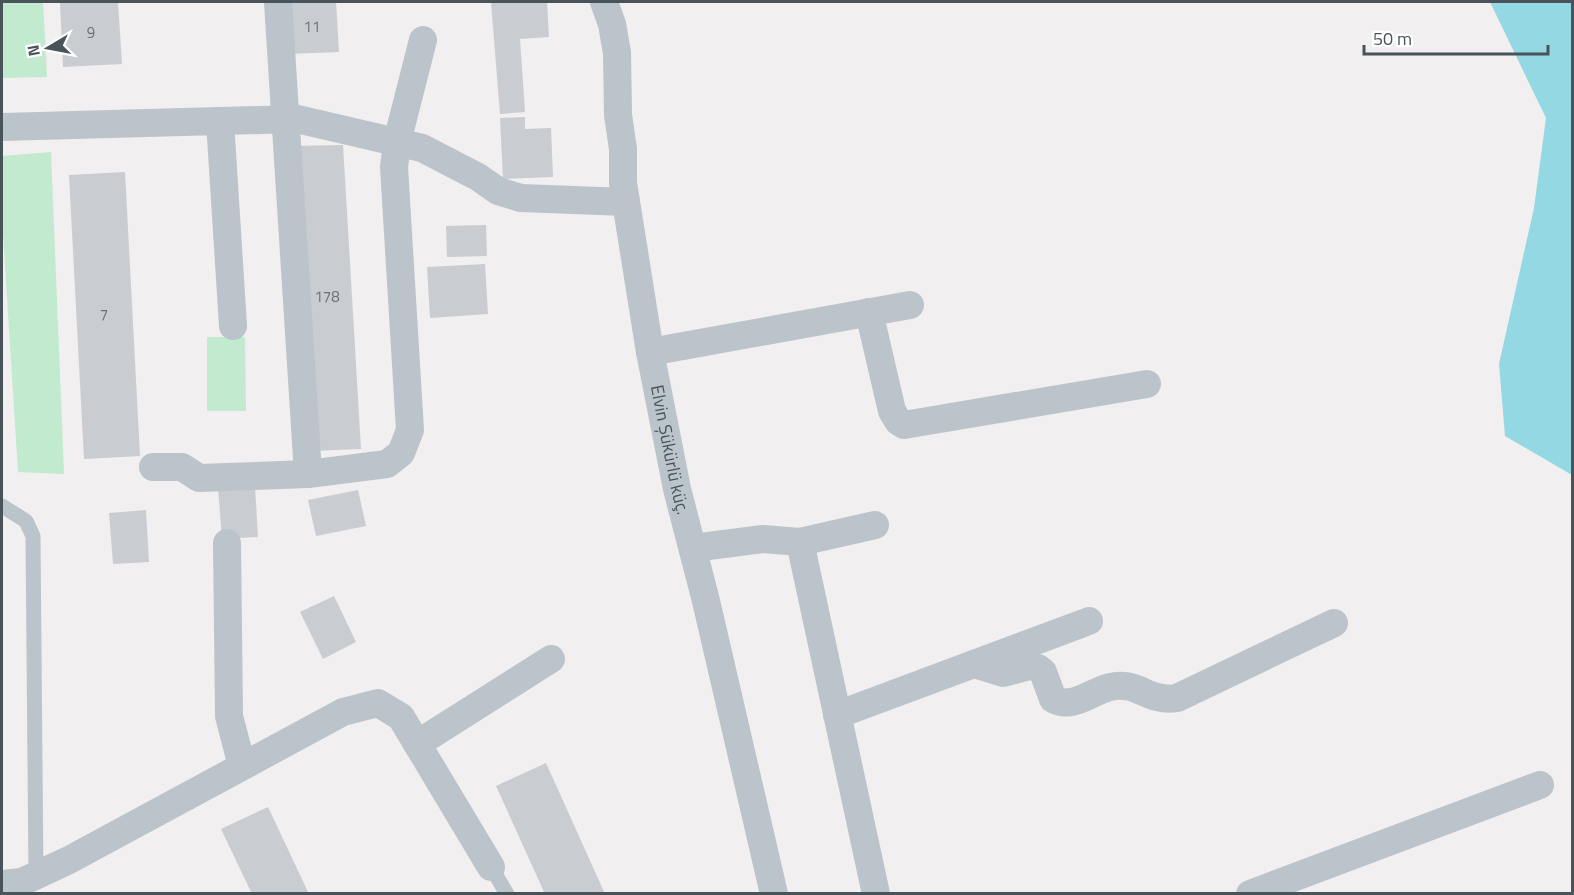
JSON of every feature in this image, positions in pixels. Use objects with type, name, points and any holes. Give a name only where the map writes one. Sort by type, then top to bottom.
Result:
[{"type":"street","points":[[278,2],[308,474]]},
{"type":"street","name":"Elvin Şükürlü küç.","points":[[604,2],[612,24],[617,53],[618,116],[623,149],[623,183],[650,352],[677,489],[693,548],[774,894]]},
{"type":"street","points":[[153,466],[182,467],[199,478],[308,474],[387,464],[401,453],[410,430],[394,166],[397,142],[423,40]]},
{"type":"street","points":[[2,127],[297,118],[422,148],[478,177],[498,191],[521,198],[626,202]]},
{"type":"street","points":[[220,121],[233,326]]},
{"type":"street","points":[[650,352],[910,305]]},
{"type":"street","points":[[869,312],[892,411],[898,421],[904,425],[1148,384]]},
{"type":"street","points":[[693,548],[763,539],[800,542],[875,525]]},
{"type":"street","points":[[800,542],[876,894]]},
{"type":"street","points":[[227,543],[229,716],[242,766]]},
{"type":"street","points":[[837,715],[1089,621]]},
{"type":"street","points":[[974,664],[1003,673],[1030,666],[1038,668],[1043,672],[1053,699],[1062,704],[1070,704],[1110,687],[1126,686],[1165,700],[1177,698],[1334,623]]},
{"type":"street","points":[[417,744],[550,658]]},
{"type":"street","points":[[2,884],[22,882],[36,877],[343,712],[378,703],[401,717],[491,867]]},
{"type":"street","points":[[1250,894],[1540,785]]},
{"type":"lane","points":[[2,506],[26,521],[33,536],[36,877]]},
{"type":"lane","points":[[491,867],[507,894]]},
{"type":"green space","points":[[2,2],[43,2],[47,77],[2,78]]},
{"type":"green space","points":[[51,152],[64,474],[18,472],[2,217],[2,156]]},
{"type":"green space","points":[[207,337],[245,337],[246,411],[207,411]]},
{"type":"water","points":[[1490,2],[1572,2],[1572,475],[1505,436],[1499,364],[1534,208],[1546,118]]},
{"type":"building","points":[[60,2],[118,2],[122,64],[63,67]]},
{"type":"building","points":[[286,2],[336,2],[339,52],[289,54]]},
{"type":"building","points":[[491,2],[547,2],[549,37],[520,39],[525,112],[500,114]]},
{"type":"building","points":[[525,117],[525,129],[551,128],[553,177],[503,179],[500,118]]},
{"type":"building","points":[[343,145],[361,449],[311,451],[292,146]]},
{"type":"building","points":[[125,172],[140,456],[84,459],[69,175]]},
{"type":"building","points":[[486,225],[487,256],[447,257],[446,226]]},
{"type":"building","points":[[485,264],[488,314],[430,318],[427,267]]},
{"type":"building","points":[[255,486],[258,537],[222,539],[218,488]]},
{"type":"building","points":[[358,490],[366,526],[316,536],[308,500]]},
{"type":"building","points":[[146,510],[149,562],[113,564],[109,513]]},
{"type":"building","points":[[334,596],[356,642],[323,659],[300,612]]},
{"type":"building","points":[[546,763],[605,894],[545,894],[496,786]]},
{"type":"building","points":[[268,807],[309,894],[252,894],[221,829]]}]
